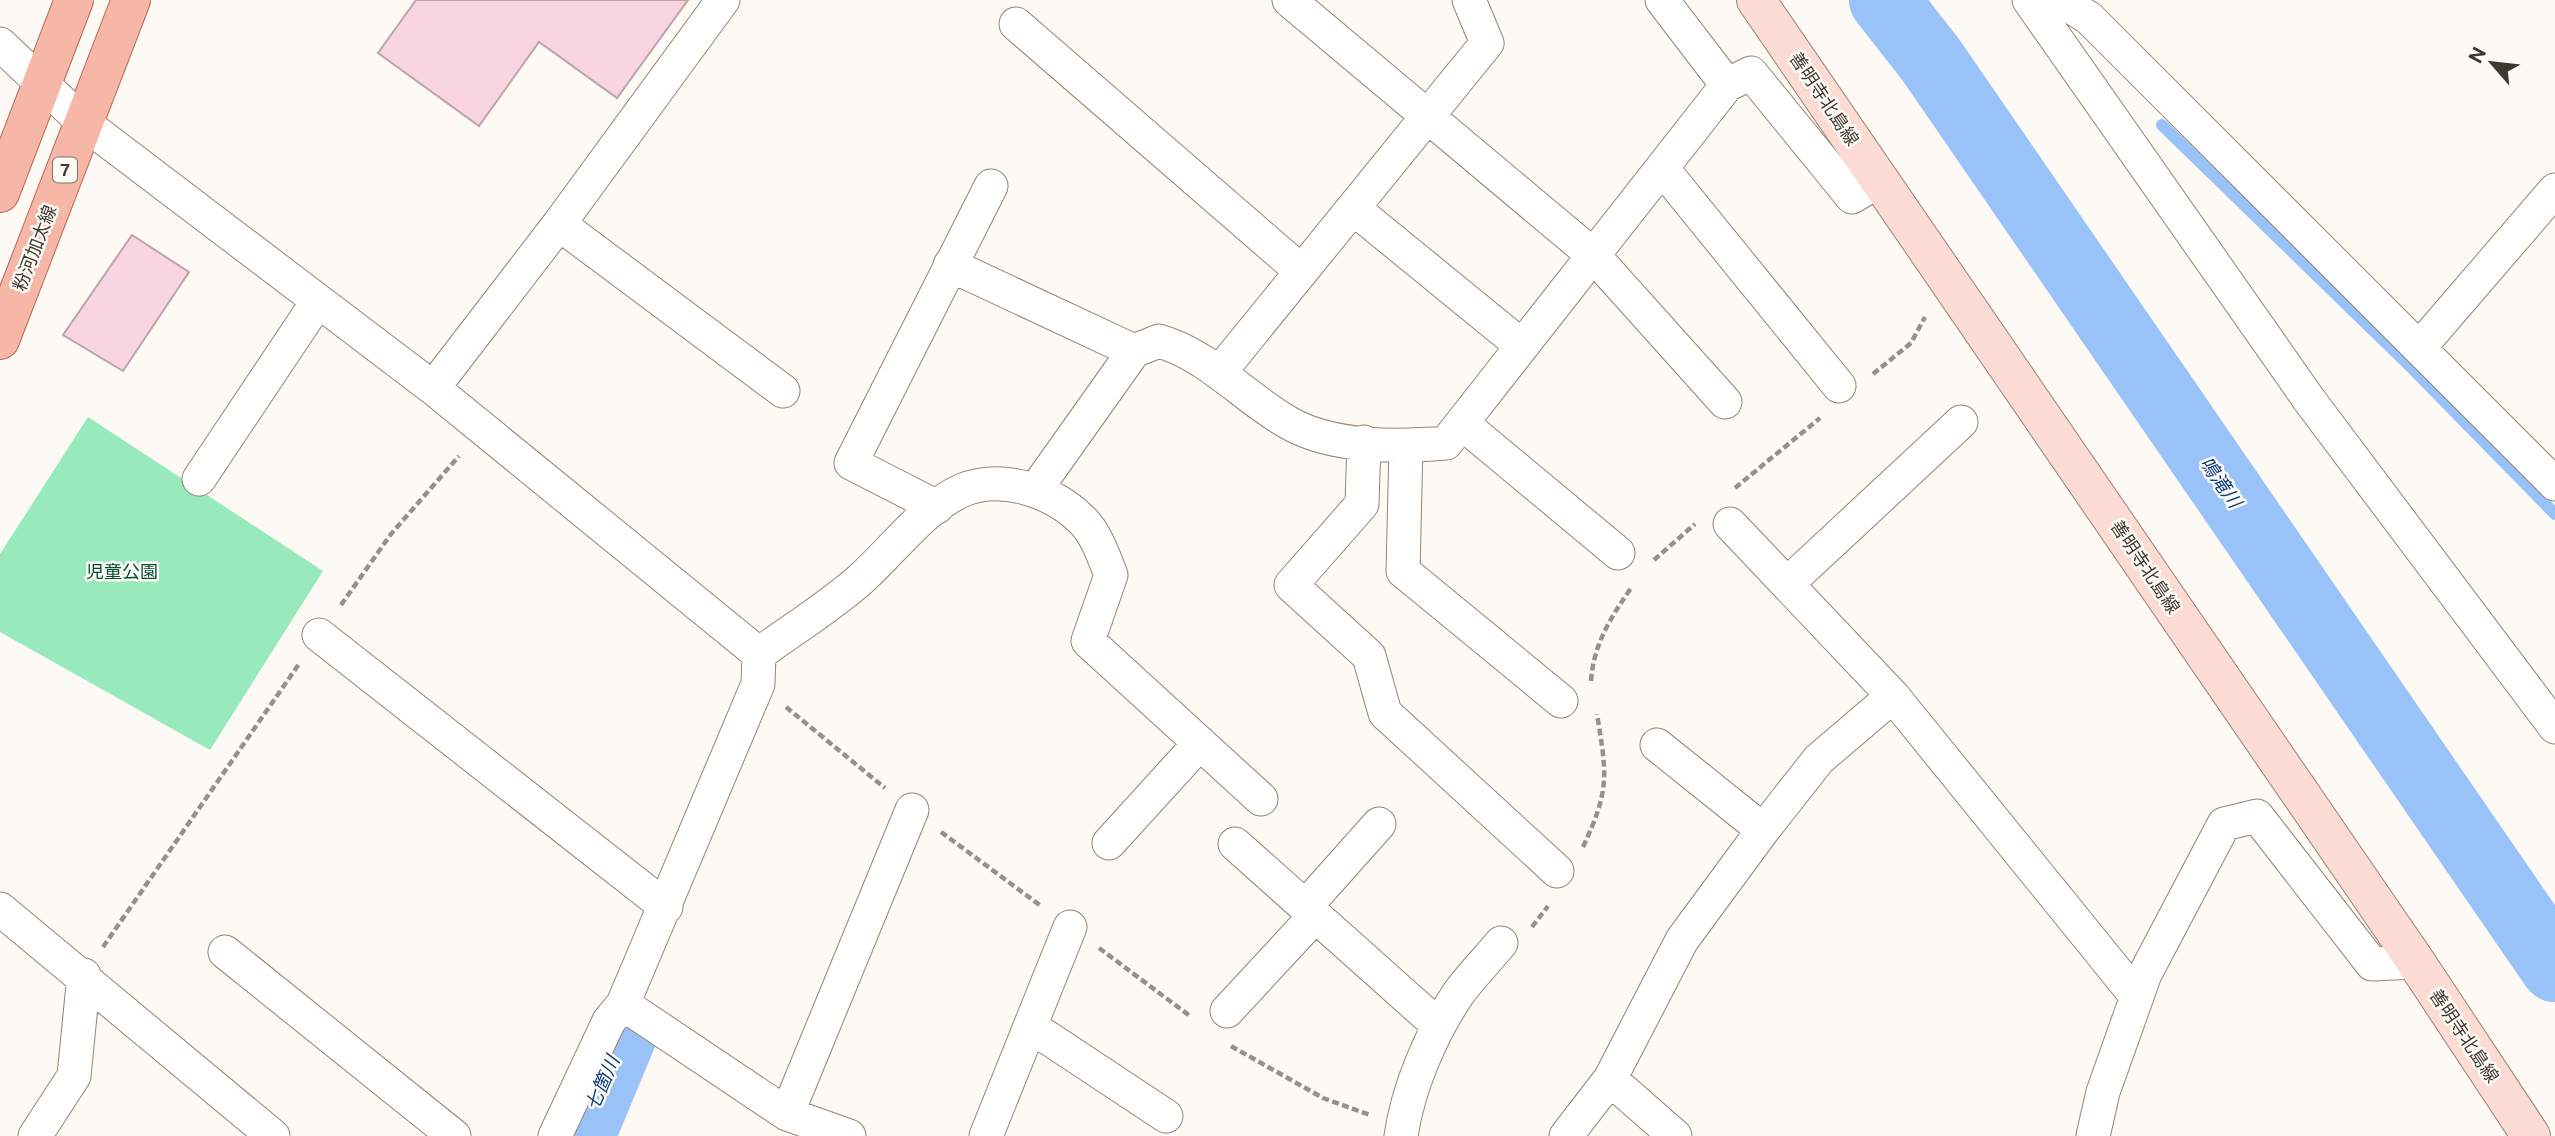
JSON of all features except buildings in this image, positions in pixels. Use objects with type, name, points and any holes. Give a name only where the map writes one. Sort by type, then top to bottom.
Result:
[{"type":"main road","points":[[0,193],[74,0]]},
{"type":"main road","name":"粉河加太線","points":[[0,340],[131,0]]},
{"type":"main road","name":"善明寺北島線","points":[[1756,0],[2416,962],[2531,1136]]},
{"type":"street","points":[[433,388],[559,224],[723,0]]},
{"type":"street","points":[[1289,0],[1592,256],[1725,402]]},
{"type":"street","points":[[1219,373],[1487,43],[1469,0]]},
{"type":"street","points":[[1662,0],[1727,85]]},
{"type":"street","points":[[2029,0],[2310,401],[2555,727]]},
{"type":"street","points":[[2060,0],[2089,18],[2555,484]]},
{"type":"street","points":[[1016,24],[1301,271]]},
{"type":"street","points":[[0,44],[84,123],[433,388],[759,654]]},
{"type":"street","points":[[1036,489],[1134,351],[1159,341],[1186,349],[1289,424],[1328,438],[1406,446],[1446,443],[1727,85],[1751,73],[1852,197],[1880,180]]},
{"type":"street","points":[[1662,168],[1839,386]]},
{"type":"street","points":[[937,507],[851,463],[991,186]]},
{"type":"street","points":[[2419,348],[2555,190]]},
{"type":"street","points":[[1353,208],[1522,346]]},
{"type":"street","points":[[559,224],[783,391]]},
{"type":"street","points":[[950,264],[1134,351]]},
{"type":"street","points":[[199,480],[318,301]]},
{"type":"street","points":[[1787,584],[1961,422]]},
{"type":"street","points":[[1463,424],[1618,553]]},
{"type":"street","points":[[1364,442],[1362,504],[1291,585],[1369,656],[1385,713],[1557,870]]},
{"type":"street","points":[[1406,446],[1403,571],[1561,701]]},
{"type":"street","points":[[759,654],[860,580],[937,507],[964,490],[997,483],[1036,489],[1082,519],[1097,542],[1111,575],[1088,640],[1261,799]]},
{"type":"street","points":[[1730,524],[1893,696],[2137,997]]},
{"type":"street","points":[[319,635],[666,907]]},
{"type":"street","points":[[555,1136],[609,1021],[623,1004],[666,907],[758,684],[759,654]]},
{"type":"street","points":[[1566,1136],[1610,1079],[1682,940],[1763,830],[1819,759],[1893,696]]},
{"type":"street","points":[[1109,843],[1200,743]]},
{"type":"street","points":[[1657,744],[1763,830]]},
{"type":"street","points":[[787,1114],[912,810]]},
{"type":"street","points":[[2093,1136],[2104,1092],[2145,974],[2224,824],[2257,816],[2372,964],[2416,962]]},
{"type":"street","points":[[1227,1011],[1379,824]]},
{"type":"street","points":[[1235,844],[1439,1026]]},
{"type":"street","points":[[0,909],[84,975],[273,1136]]},
{"type":"street","points":[[986,1136],[1070,927]]},
{"type":"street","points":[[1401,1136],[1419,1074],[1439,1026],[1459,993],[1501,943]]},
{"type":"street","points":[[225,952],[454,1136]]},
{"type":"street","points":[[35,1136],[74,1076],[84,975]]},
{"type":"street","points":[[623,1004],[787,1114],[849,1136]]},
{"type":"street","points":[[1030,1026],[1166,1116]]},
{"type":"street","points":[[1610,1079],[1675,1136]]},
{"type":"path","points":[[84,975],[391,534],[483,429]]},
{"type":"green space","name":"児童公園","points":[[88,417],[323,571],[210,750],[0,632],[0,554]]},
{"type":"waterway","name":"鳴滝川","points":[[1884,0],[1931,60],[2555,967]]},
{"type":"waterway","points":[[2162,125],[2412,368],[2555,514]]},
{"type":"waterway","name":"七箇川","points":[[580,1136],[624,1030]]}]
